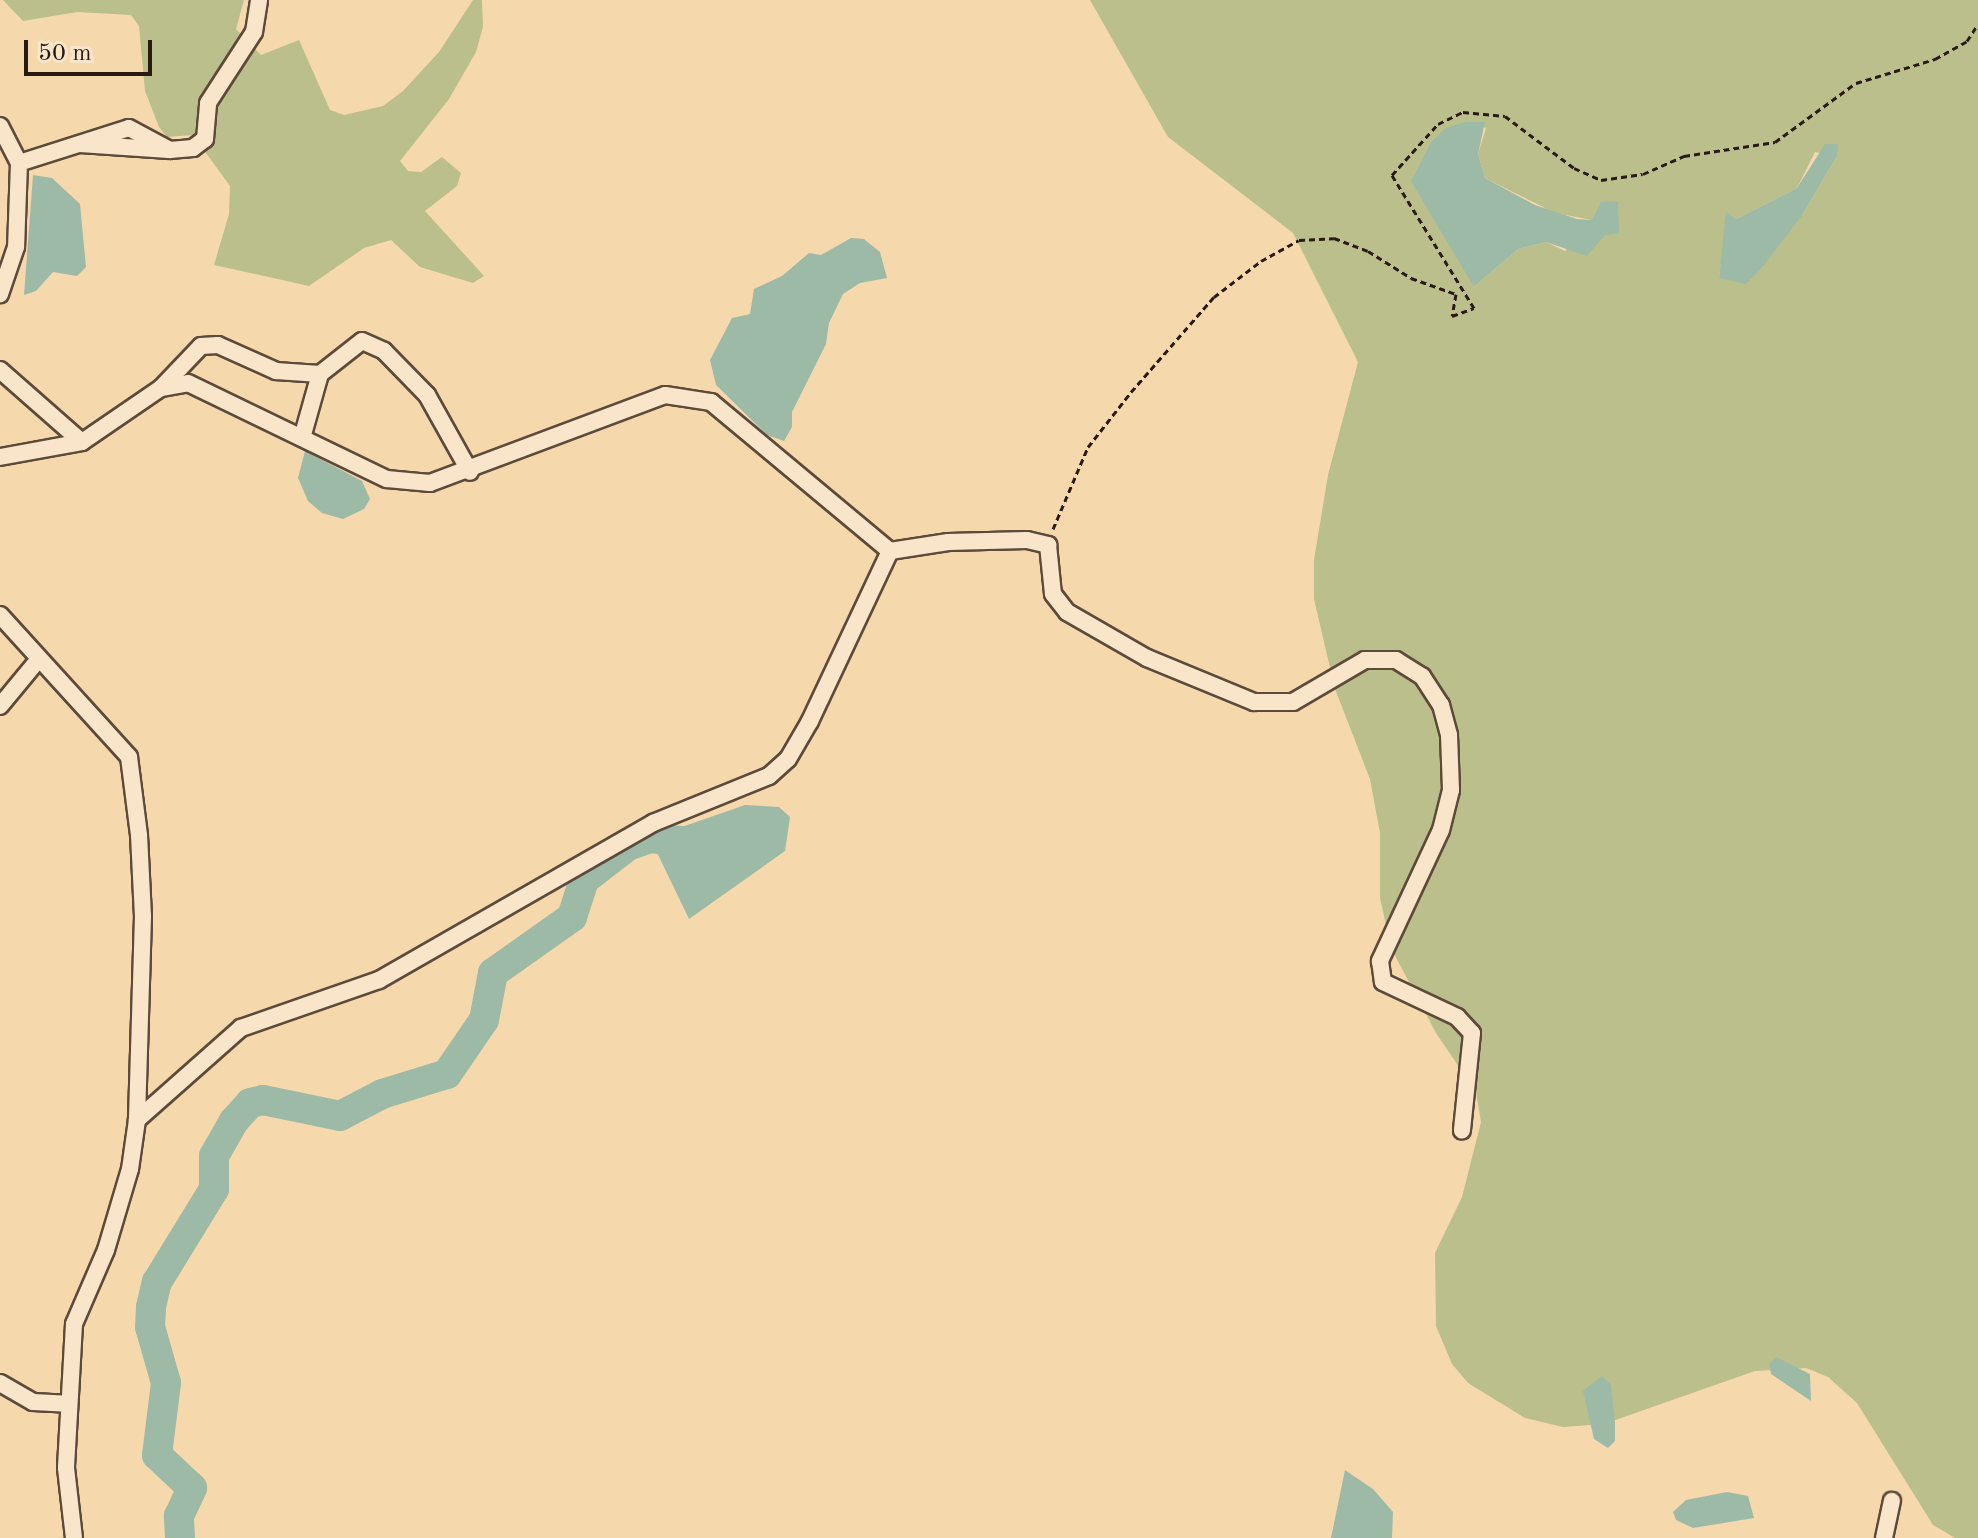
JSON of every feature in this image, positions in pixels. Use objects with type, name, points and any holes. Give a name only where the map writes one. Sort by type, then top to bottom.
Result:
[{"type":"street","points":[[19,163],[129,128],[170,150],[193,148],[205,139],[208,103],[254,32],[259,0]]},
{"type":"street","points":[[0,126],[19,163],[16,247],[0,294]]},
{"type":"street","points":[[302,438],[320,374],[362,341],[384,351],[427,395],[470,472]]},
{"type":"street","points":[[0,457],[82,442],[161,388],[201,346],[218,345],[276,371],[320,374]]},
{"type":"street","points":[[0,370],[82,442]]},
{"type":"street","points":[[161,388],[188,383],[387,479],[430,483],[470,472],[665,395],[711,402],[890,551],[948,542],[1027,540],[1048,545],[1053,594],[1067,612],[1147,658],[1254,702],[1293,702],[1365,660],[1396,660],[1422,676],[1441,705],[1449,735],[1451,790],[1441,830],[1380,961],[1383,982],[1457,1017],[1472,1033],[1462,1130]]},
{"type":"street","points":[[137,1120],[241,1028],[379,980],[653,823],[769,776],[788,759],[810,721],[890,551]]},
{"type":"street","points":[[0,615],[38,660],[113,737],[129,757],[134,776],[143,916],[137,1120],[130,1169],[106,1250],[74,1324],[67,1404],[68,1513],[74,1538]]},
{"type":"street","points":[[0,706],[38,660]]},
{"type":"street","points":[[0,1383],[33,1402],[67,1404]]},
{"type":"street","points":[[1884,1538],[1892,1501]]},
{"type":"path","points":[[1048,545],[1088,447],[1214,297],[1261,261],[1299,240],[1334,238],[1368,251],[1411,278],[1456,294],[1452,316],[1474,308],[1392,175],[1438,124],[1463,112],[1505,116],[1574,168],[1601,180],[1643,174],[1684,156],[1775,142],[1856,83],[1935,59],[1967,41],[1978,24]]},
{"type":"green space","points":[[3,0],[244,0],[236,29],[261,55],[299,40],[330,110],[344,115],[383,106],[403,91],[439,52],[473,0],[482,0],[483,27],[476,52],[449,99],[400,161],[408,171],[421,172],[442,157],[461,173],[457,186],[425,211],[484,276],[473,283],[420,267],[391,240],[364,248],[309,286],[214,265],[229,214],[230,186],[193,135],[167,137],[159,127],[145,91],[139,26],[131,15],[77,12],[23,21]]},
{"type":"green space","points":[[1090,0],[1978,0],[1978,1538],[1955,1538],[1933,1525],[1857,1403],[1828,1377],[1806,1368],[1755,1371],[1604,1424],[1563,1427],[1525,1418],[1468,1383],[1452,1364],[1436,1326],[1435,1253],[1462,1197],[1481,1122],[1476,1092],[1436,1033],[1391,948],[1380,898],[1380,833],[1370,779],[1335,689],[1314,599],[1314,560],[1328,475],[1358,362],[1293,233],[1168,137]],"holes":[[[1465,122],[1486,128],[1478,154],[1485,178],[1555,213],[1592,220],[1565,251],[1546,242],[1518,249],[1474,287]],[[1815,152],[1837,156],[1803,214],[1719,278],[1727,212],[1736,219],[1797,188]]]},
{"type":"shaded area","points":[[1465,122],[1485,122],[1478,154],[1485,178],[1535,205],[1577,219],[1592,220],[1601,202],[1618,201],[1619,233],[1605,235],[1587,256],[1546,242],[1518,249],[1474,287],[1411,181],[1431,142],[1446,128]]},
{"type":"shaded area","points":[[1825,144],[1838,144],[1837,156],[1803,214],[1764,265],[1746,284],[1719,278],[1726,211],[1736,219],[1797,188]]},
{"type":"shaded area","points":[[33,175],[52,178],[80,204],[86,267],[77,276],[53,272],[36,291],[24,295]]},
{"type":"shaded area","points":[[851,238],[864,239],[880,252],[887,278],[860,283],[843,294],[829,323],[826,344],[792,412],[792,427],[784,441],[767,435],[716,385],[710,360],[732,318],[750,314],[754,289],[782,276],[809,253],[821,255]]},
{"type":"shaded area","points":[[305,451],[362,481],[370,499],[364,509],[343,519],[322,513],[308,501],[298,478]]},
{"type":"shaded area","points":[[745,805],[779,807],[790,817],[785,851],[689,919],[650,838]]},
{"type":"shaded area","points":[[1776,1357],[1810,1374],[1811,1401],[1771,1374],[1769,1364]]},
{"type":"shaded area","points":[[1602,1376],[1611,1385],[1615,1423],[1615,1441],[1608,1448],[1594,1439],[1583,1391]]},
{"type":"shaded area","points":[[1345,1470],[1373,1489],[1393,1512],[1392,1538],[1331,1538]]},
{"type":"shaded area","points":[[1727,1492],[1748,1496],[1754,1518],[1693,1528],[1676,1520],[1673,1512],[1686,1500]]},
{"type":"waterway","points":[[180,1538],[179,1516],[192,1488],[157,1455],[166,1383],[150,1327],[151,1307],[157,1282],[214,1189],[214,1156],[234,1121],[250,1103],[263,1100],[340,1116],[382,1094],[447,1074],[484,1020],[493,973],[572,917],[584,880],[628,846],[650,838],[691,842]]}]
